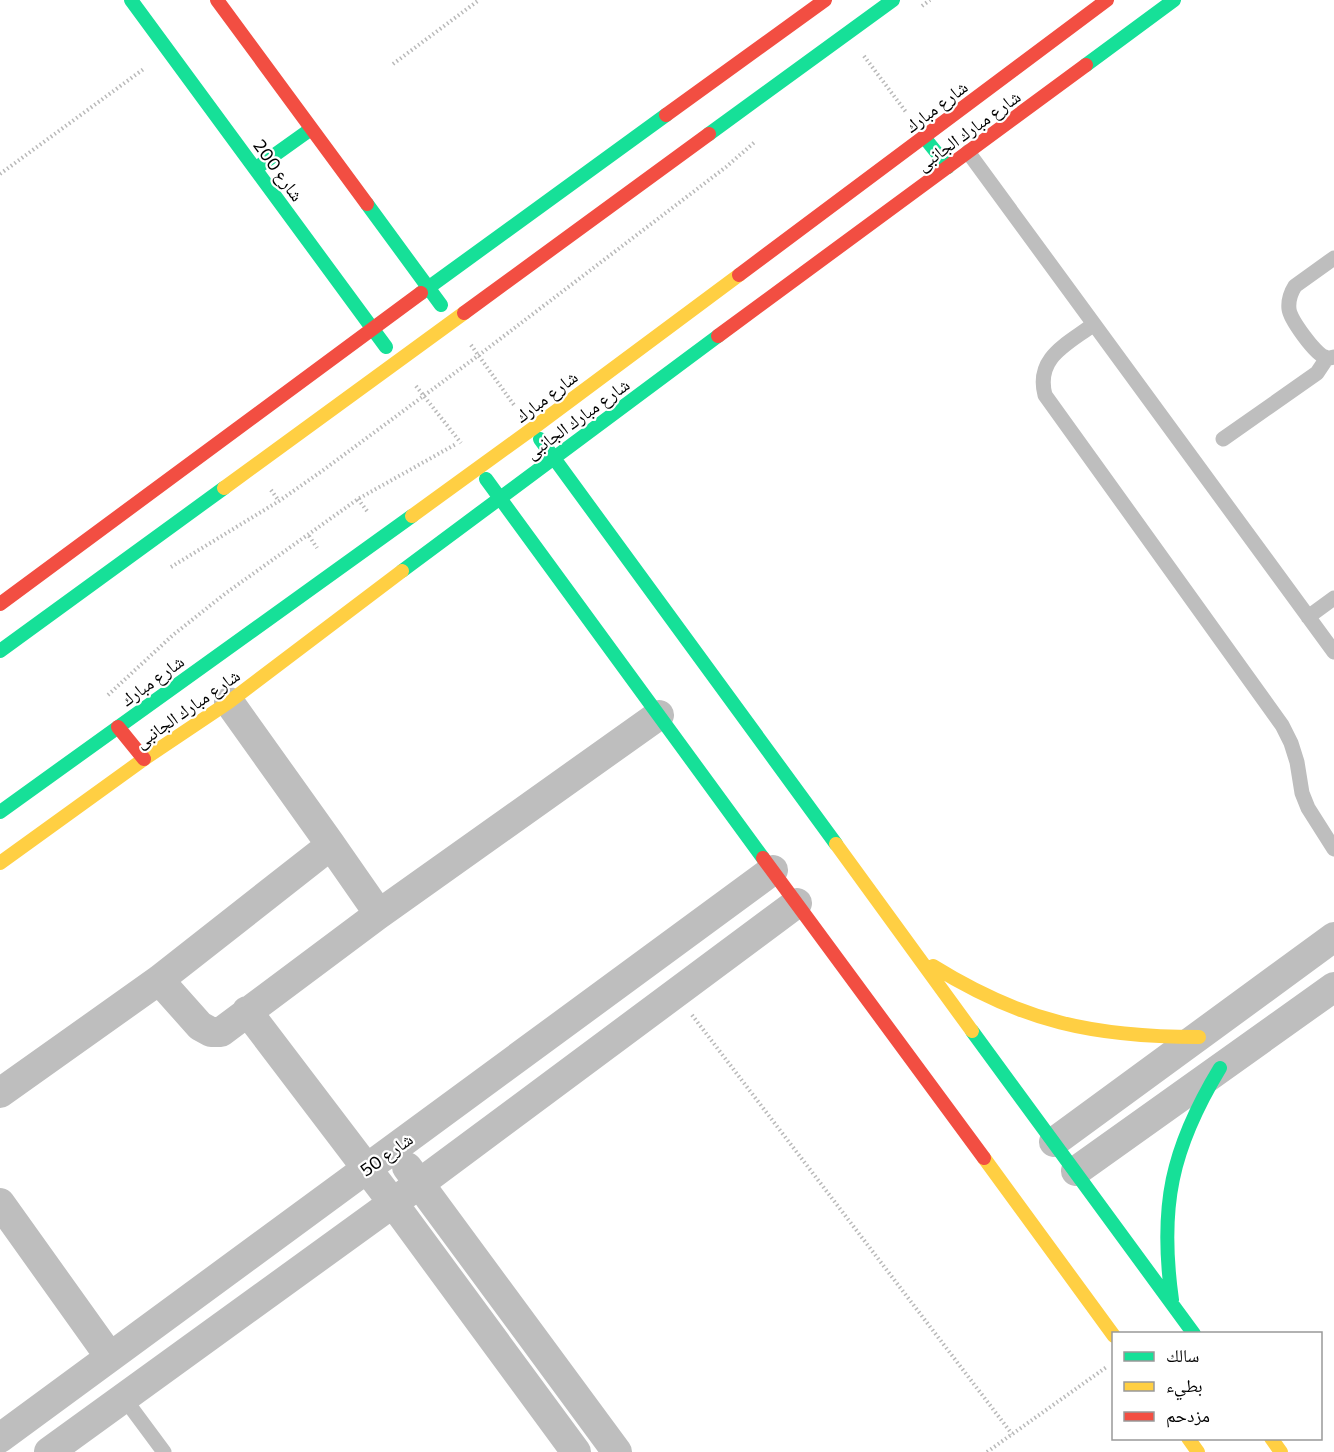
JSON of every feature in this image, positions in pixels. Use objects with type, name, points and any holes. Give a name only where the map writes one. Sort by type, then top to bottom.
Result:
[{"type":"main road","name":"شارع 200","points":[[131,0],[397,361]]},
{"type":"main road","points":[[217,0],[453,320]]},
{"type":"main road","points":[[0,604],[428,288],[825,0]]},
{"type":"main road","points":[[0,651],[893,0]]},
{"type":"main road","name":"شارع مبارك","points":[[0,812],[532,429],[1107,0]]},
{"type":"main road","name":"شارع مبارك الجانبى","points":[[0,863],[144,759],[229,702],[500,497],[1174,0]]},
{"type":"main road","points":[[255,169],[311,129]]},
{"type":"main road","points":[[924,137],[948,167]]},
{"type":"main road","points":[[532,429],[1193,1332]]},
{"type":"main road","points":[[478,468],[1112,1335]]},
{"type":"main road","points":[[518,523],[522,499],[536,482],[549,480],[579,493]]},
{"type":"main road","points":[[118,727],[144,759]]},
{"type":"main road","points":[[916,954],[979,994],[1014,1010],[1050,1022],[1086,1031],[1123,1036],[1199,1037]]},
{"type":"main road","points":[[1173,1304],[1167,1274],[1165,1243],[1166,1212],[1171,1181],[1178,1151],[1189,1122],[1220,1068]]},
{"type":"street","points":[[229,702],[379,914]]},
{"type":"street","points":[[159,980],[205,1030],[221,1032],[379,914],[659,716]]},
{"type":"street","points":[[0,1093],[159,980],[331,845]]},
{"type":"street","name":"شارع 50","points":[[0,1438],[773,870]]},
{"type":"street","points":[[49,1452],[419,1184],[797,903]]},
{"type":"street","points":[[1054,1142],[1334,937]]},
{"type":"street","points":[[1076,1171],[1334,987]]},
{"type":"street","points":[[247,1011],[367,1168],[576,1452]]},
{"type":"street","points":[[394,1148],[617,1452]]},
{"type":"street","points":[[0,1203],[110,1357]]},
{"type":"lane","points":[[968,152],[1334,652]]},
{"type":"lane","points":[[1223,440],[1317,373],[1330,357],[1319,354],[1295,324],[1291,316],[1289,300],[1295,286],[1334,258]]},
{"type":"lane","points":[[1094,324],[1051,356],[1043,375],[1045,395],[1282,725],[1297,762],[1302,793],[1308,808],[1334,849]]},
{"type":"lane","points":[[1308,617],[1334,598]]},
{"type":"lane","points":[[124,1398],[164,1452]]},
{"type":"path","points":[[393,64],[479,0]]},
{"type":"path","points":[[914,12],[930,0]]},
{"type":"path","points":[[848,33],[924,137]]},
{"type":"path","points":[[0,174],[168,51]]},
{"type":"path","points":[[168,568],[279,501],[424,397],[726,166],[761,136]]},
{"type":"path","points":[[453,320],[532,429]]},
{"type":"path","points":[[397,361],[460,441],[478,468]]},
{"type":"path","points":[[104,698],[181,628],[219,598],[358,499],[460,441]]},
{"type":"path","points":[[675,993],[1012,1434]]},
{"type":"path","points":[[987,1452],[1112,1363]]},
{"type":"traffic: fast","points":[[131,0],[386,347]]},
{"type":"traffic: fast","points":[[709,134],[893,0]]},
{"type":"traffic: fast","points":[[1086,65],[1174,0]]},
{"type":"traffic: fast","points":[[421,293],[666,115]]},
{"type":"traffic: fast","points":[[255,169],[311,129]]},
{"type":"traffic: fast","points":[[924,137],[948,167]]},
{"type":"traffic: fast","points":[[367,204],[441,305]]},
{"type":"traffic: fast","points":[[402,571],[718,336]]},
{"type":"traffic: fast","points":[[540,439],[836,844]]},
{"type":"traffic: fast","points":[[486,479],[763,858]]},
{"type":"traffic: fast","points":[[0,651],[224,488]]},
{"type":"traffic: fast","points":[[0,812],[412,516]]},
{"type":"traffic: fast","points":[[972,1031],[1193,1332]]},
{"type":"traffic: fast","points":[[1172,1300],[1167,1236],[1173,1180],[1190,1125],[1220,1068]]},
{"type":"traffic: slow","points":[[412,516],[739,275]]},
{"type":"traffic: slow","points":[[224,488],[464,313]]},
{"type":"traffic: slow","points":[[0,863],[144,759],[229,702],[402,571]]},
{"type":"traffic: slow","points":[[836,844],[972,1031]]},
{"type":"traffic: slow","points":[[933,966],[998,1001],[1060,1022],[1126,1034],[1199,1037]]},
{"type":"traffic: slow","points":[[984,1158],[1112,1333]]},
{"type":"traffic: slow","points":[[1189,1440],[1198,1452]]},
{"type":"traffic: slow","points":[[1272,1440],[1281,1452]]},
{"type":"traffic: jam","points":[[217,0],[367,204]]},
{"type":"traffic: jam","points":[[666,115],[825,0]]},
{"type":"traffic: jam","points":[[739,275],[1107,0]]},
{"type":"traffic: jam","points":[[718,336],[1086,65]]},
{"type":"traffic: jam","points":[[464,313],[709,134]]},
{"type":"traffic: jam","points":[[0,604],[421,293]]},
{"type":"traffic: jam","points":[[118,727],[144,759]]},
{"type":"traffic: jam","points":[[763,858],[984,1158]]}]
